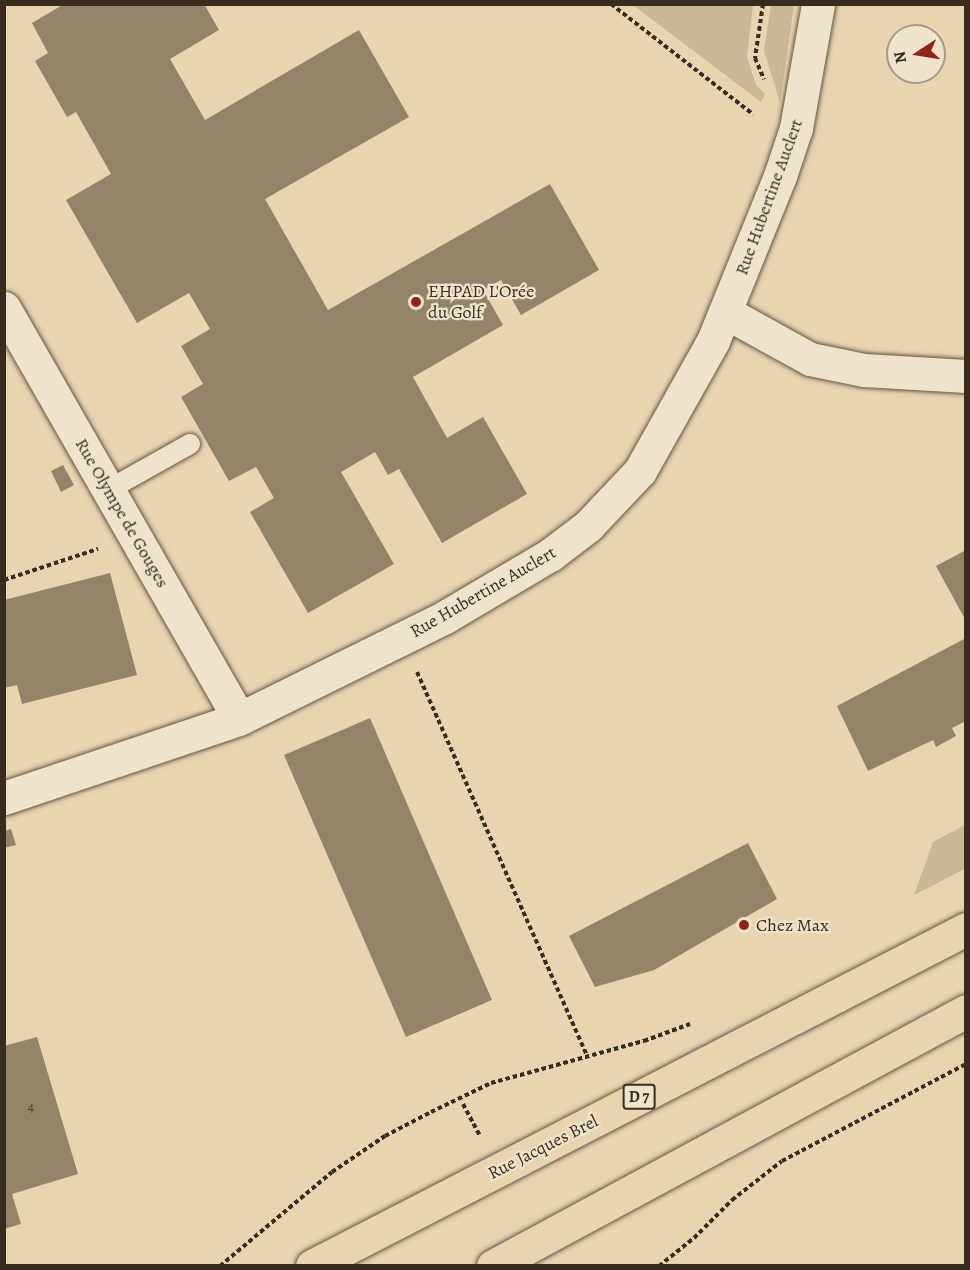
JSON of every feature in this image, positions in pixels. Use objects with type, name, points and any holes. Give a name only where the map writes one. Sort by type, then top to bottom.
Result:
[{"type":"main road","name":"Rue Jacques Brel","points":[[312,1266],[966,928]]},
{"type":"main road","points":[[493,1266],[966,1011]]},
{"type":"street","name":"Rue Hubertine Auclert","points":[[4,798],[239,718],[445,617],[550,555],[588,526],[640,471],[708,351],[780,177],[796,128],[818,4]]},
{"type":"street","name":"Rue Olympe de Gouges","points":[[4,308],[239,718]]},
{"type":"street","points":[[725,312],[810,359],[864,370],[966,376]]},
{"type":"lane","points":[[108,490],[190,444]]},
{"type":"path","points":[[611,4],[753,114]]},
{"type":"path","points":[[763,4],[755,58],[765,82]]},
{"type":"path","points":[[4,580],[100,549]]},
{"type":"path","points":[[416,669],[587,1056]]},
{"type":"path","points":[[220,1266],[332,1172],[385,1136],[491,1083],[644,1041],[701,1020]]},
{"type":"path","points":[[659,1266],[693,1238],[732,1200],[782,1161],[966,1064]]},
{"type":"path","points":[[463,1104],[484,1144]]},
{"type":"shaded area","points":[[633,5],[753,5],[747,57],[756,85],[765,94],[761,102]]},
{"type":"shaded area","points":[[771,5],[794,5],[780,102],[764,51]]},
{"type":"shaded area","points":[[965,825],[965,869],[914,895],[933,842]]},
{"type":"building","name":"EHPAD L'Orée du Golf","points":[[64,4],[204,4],[219,30],[170,59],[205,120],[359,30],[409,117],[265,199],[328,310],[550,184],[599,270],[521,315],[501,280],[483,290],[503,325],[413,377],[447,438],[483,417],[527,494],[442,543],[399,469],[388,475],[375,452],[341,472],[394,564],[308,613],[250,512],[274,498],[256,467],[229,481],[181,397],[203,384],[181,346],[210,329],[189,293],[137,323],[66,200],[111,174],[76,112],[67,117],[35,61],[48,53],[32,23]]},
{"type":"building","points":[[63,465],[74,485],[61,492],[51,471]]},
{"type":"building","points":[[966,550],[966,621],[936,566]]},
{"type":"building","points":[[110,573],[137,675],[22,704],[17,685],[4,688],[4,600]]},
{"type":"building","points":[[966,638],[966,721],[952,728],[956,736],[936,747],[933,740],[868,771],[837,706]]},
{"type":"building","points":[[370,718],[492,1000],[406,1037],[284,755]]},
{"type":"building","points":[[11,829],[16,845],[4,848],[4,831]]},
{"type":"building","points":[[748,843],[777,899],[654,970],[595,987],[569,936]]},
{"type":"building","points":[[37,1037],[78,1174],[12,1194],[21,1224],[4,1229],[4,1046]]},
{"type":"place","name":"EHPAD L'Orée du Golf","points":[[416,302]]},
{"type":"place","name":"Chez Max","points":[[744,925]]}]
